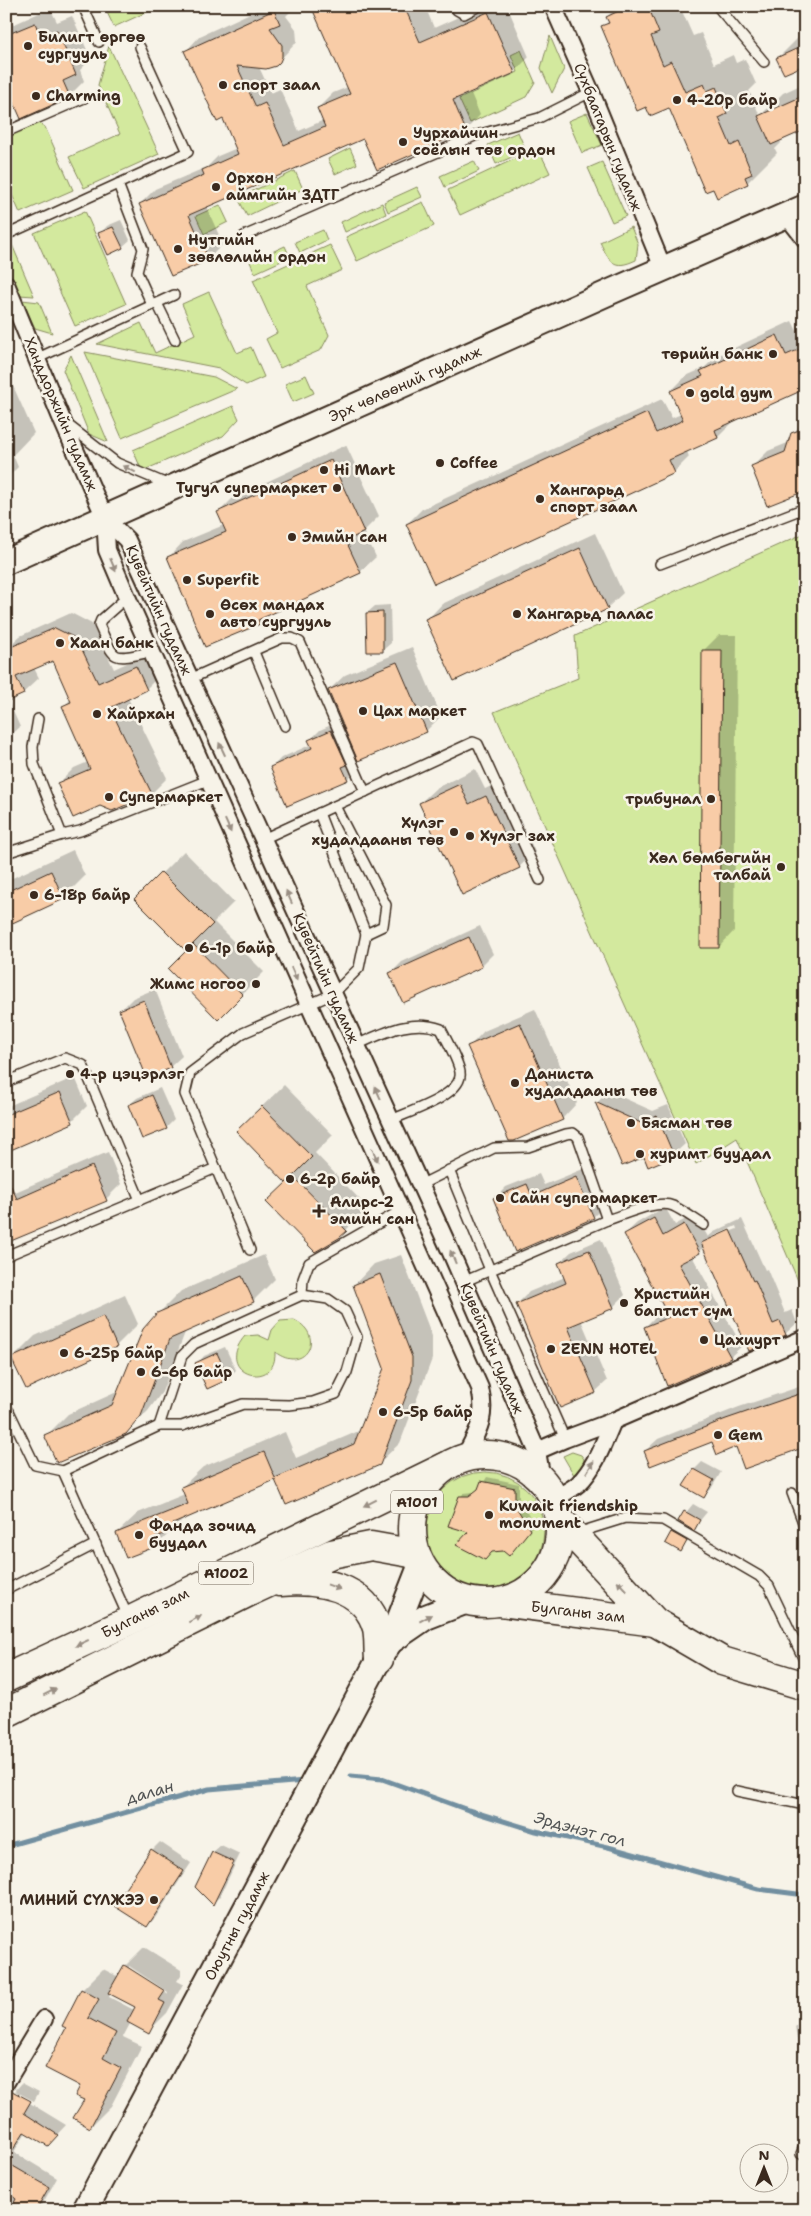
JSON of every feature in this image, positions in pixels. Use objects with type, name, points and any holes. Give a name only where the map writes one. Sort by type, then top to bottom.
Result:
[{"type":"highway","name":"A1001","points":[[485,1454],[507,1457],[526,1466],[558,1508],[560,1538],[556,1556],[547,1572],[534,1586],[518,1596],[500,1602],[467,1601],[448,1593],[432,1581],[418,1559],[412,1535],[413,1515],[419,1496],[430,1480],[455,1462],[485,1454]]},
{"type":"highway","name":"Булганы зам","points":[[6,1678],[129,1621],[455,1462]]},
{"type":"highway","name":"Булганы зам","points":[[558,1508],[655,1622],[722,1661],[805,1686]]},
{"type":"highway","name":"Булганы зам","points":[[6,1713],[268,1583],[331,1554],[371,1546],[418,1559]]},
{"type":"highway","points":[[268,1583],[312,1582],[331,1585],[357,1596],[370,1611],[384,1651]]},
{"type":"highway","name":"Булганы зам","points":[[500,1602],[655,1622]]},
{"type":"main road","name":"Эрх чөлөөний гудамж","points":[[6,562],[663,268],[796,211]]},
{"type":"main road","name":"Оюутны гудамж","points":[[85,2210],[384,1651],[418,1559]]},
{"type":"main road","points":[[384,1651],[426,1617],[467,1601]]},
{"type":"street","name":"Сүхбаатарын гудамж","points":[[553,6],[591,92],[663,268]]},
{"type":"street","points":[[796,211],[805,239]]},
{"type":"street","name":"Ханддоржийн гудамж","points":[[6,284],[105,518]]},
{"type":"street","name":"Кувейтийн гудамж","points":[[105,518],[106,550],[480,1388],[484,1404],[481,1424],[455,1462]]},
{"type":"street","name":"Кувейтийн гудамж","points":[[105,518],[127,540],[464,1282],[537,1451],[558,1508]]},
{"type":"street","points":[[537,1451],[564,1438],[613,1422],[805,1338]]},
{"type":"street","points":[[558,1508],[572,1488],[584,1477],[601,1450],[613,1422]]},
{"type":"street","points":[[6,2082],[44,2018]]},
{"type":"lane","points":[[83,6],[100,42]]},
{"type":"lane","points":[[455,6],[457,10],[464,14],[480,6]]},
{"type":"lane","points":[[717,6],[764,62]]},
{"type":"lane","points":[[6,235],[188,152],[140,47]]},
{"type":"lane","points":[[244,236],[477,135],[539,118],[591,92]]},
{"type":"lane","points":[[6,132],[84,98]]},
{"type":"lane","points":[[118,184],[143,249],[137,272],[175,340]]},
{"type":"lane","points":[[38,358],[174,295]]},
{"type":"lane","points":[[62,420],[117,463],[175,487]]},
{"type":"lane","points":[[660,564],[805,508]]},
{"type":"lane","points":[[127,597],[101,620],[99,625],[113,655],[119,658],[151,652]]},
{"type":"lane","points":[[190,679],[282,638],[292,638],[300,642],[365,792]]},
{"type":"lane","points":[[254,652],[285,726]]},
{"type":"lane","points":[[38,719],[33,747],[34,764],[62,835]]},
{"type":"lane","points":[[263,839],[473,742],[478,744],[540,880]]},
{"type":"lane","points":[[6,853],[80,831],[208,780]]},
{"type":"lane","points":[[335,806],[386,905],[384,926],[366,934]]},
{"type":"lane","points":[[250,1250],[185,1094],[190,1073],[243,1033],[333,994],[359,968],[366,934],[320,813]]},
{"type":"lane","points":[[356,1044],[400,1027],[428,1024],[441,1029],[461,1072],[458,1084],[449,1093],[390,1120]]},
{"type":"lane","points":[[6,1082],[65,1058],[83,1065],[140,1200]]},
{"type":"lane","points":[[420,1185],[494,1148],[505,1146],[517,1149],[528,1147],[573,1133],[578,1137],[608,1220]]},
{"type":"lane","points":[[6,1256],[216,1168]]},
{"type":"lane","points":[[449,1170],[490,1270],[564,1438]]},
{"type":"lane","points":[[464,1282],[608,1220],[656,1205],[672,1206],[704,1225]]},
{"type":"lane","points":[[302,1295],[303,1278],[309,1263],[400,1212]]},
{"type":"lane","points":[[9,1411],[35,1464],[63,1471],[159,1426],[182,1426],[242,1404],[289,1405],[313,1402],[336,1394],[347,1372],[356,1337],[345,1311],[328,1299],[302,1295],[194,1344],[182,1356],[159,1426]]},
{"type":"lane","points":[[63,1471],[129,1621]]},
{"type":"lane","points":[[792,1493],[805,1528]]},
{"type":"lane","points":[[558,1508],[626,1518],[663,1520],[759,1576],[769,1586],[805,1662]]},
{"type":"lane","points":[[6,1590],[96,1544]]},
{"type":"lane","points":[[737,1791],[805,1805]]},
{"type":"lane","points":[[801,2154],[805,2144]]},
{"type":"green space","points":[[104,6],[160,6],[114,27]]},
{"type":"green space","points":[[550,36],[564,69],[552,93],[541,68]]},
{"type":"green space","points":[[109,46],[159,154],[84,188],[69,157],[120,134],[98,85]]},
{"type":"green space","points":[[521,50],[535,82],[526,97],[470,123],[459,99],[518,72],[511,55]]},
{"type":"green space","points":[[587,113],[602,145],[582,153],[568,121]]},
{"type":"green space","points":[[37,122],[45,127],[73,190],[20,213],[6,181],[6,134]]},
{"type":"green space","points":[[518,132],[526,151],[496,164],[488,145]]},
{"type":"green space","points":[[350,148],[357,164],[335,174],[328,159]]},
{"type":"green space","points":[[538,148],[550,173],[460,215],[448,190]]},
{"type":"green space","points":[[474,161],[479,171],[445,187],[440,176]]},
{"type":"green space","points":[[602,162],[626,216],[612,222],[588,168]]},
{"type":"green space","points":[[295,171],[303,189],[247,216],[238,198]]},
{"type":"green space","points":[[417,187],[422,197],[388,212],[384,202]]},
{"type":"green space","points":[[423,202],[434,226],[357,261],[346,237]]},
{"type":"green space","points":[[382,203],[386,214],[345,232],[341,222]]},
{"type":"green space","points":[[220,205],[228,222],[204,234],[196,216]]},
{"type":"green space","points":[[85,211],[126,304],[75,326],[34,233]]},
{"type":"green space","points":[[631,227],[638,244],[636,260],[617,264],[609,259],[600,242]]},
{"type":"green space","points":[[323,230],[327,240],[300,253],[295,242]]},
{"type":"green space","points":[[10,240],[34,296],[19,295],[13,281],[8,268],[6,254]]},
{"type":"green space","points":[[330,245],[342,270],[307,286],[329,335],[321,350],[280,368],[266,339],[277,333],[253,280]]},
{"type":"green space","points":[[285,246],[290,257],[255,273],[250,262]]},
{"type":"green space","points":[[209,292],[237,353],[251,347],[264,377],[246,385],[219,368],[97,344],[141,323],[155,353],[195,334],[182,304]]},
{"type":"green space","points":[[22,300],[39,302],[52,333],[35,328]]},
{"type":"green space","points":[[85,352],[214,377],[237,389],[122,438]]},
{"type":"green space","points":[[71,355],[108,442],[89,434],[63,370]]},
{"type":"green space","points":[[306,375],[314,393],[293,402],[285,384]]},
{"type":"green space","points":[[233,406],[239,419],[223,436],[142,471],[133,450]]},
{"type":"green space","points":[[805,533],[805,1297],[737,1138],[696,1164],[494,712],[578,678],[575,636]]},
{"type":"green space","points":[[294,1320],[304,1327],[309,1335],[310,1343],[308,1350],[303,1356],[295,1359],[286,1358],[275,1352],[273,1365],[267,1372],[258,1375],[248,1374],[241,1369],[236,1360],[237,1349],[245,1336],[258,1335],[269,1340],[272,1330],[280,1321]]},
{"type":"green space","points":[[572,1452],[581,1455],[584,1459],[582,1468],[574,1475],[563,1456]]},
{"type":"green space","points":[[485,1472],[508,1476],[527,1489],[540,1508],[544,1531],[540,1554],[527,1573],[508,1586],[485,1590],[462,1586],[443,1573],[430,1554],[426,1531],[430,1508],[443,1489],[462,1476]]},
{"type":"building","name":"Уурхайчин соёлын төв ордон","points":[[311,6],[404,6],[420,42],[488,12],[515,73],[453,100],[466,131],[377,170],[363,139],[189,215],[209,260],[171,276],[139,204],[204,175],[202,170],[238,154],[223,119],[217,122],[184,51],[274,10],[280,24],[270,28],[282,45],[280,62],[276,66],[266,69],[237,66],[256,107],[265,103],[284,145],[325,127],[317,108],[350,94]]},
{"type":"building","name":"4-20р байр","points":[[629,6],[648,6],[659,33],[651,36],[663,65],[671,61],[685,92],[704,84],[707,91],[716,87],[727,114],[719,118],[731,146],[739,142],[752,174],[745,177],[748,184],[717,198],[713,189],[705,192],[669,108],[650,116],[646,107],[637,111],[601,26],[609,23],[606,17]]},
{"type":"building","points":[[35,23],[41,37],[57,30],[76,75],[63,81],[70,97],[21,119],[14,103],[6,106],[6,35]]},
{"type":"building","points":[[805,45],[805,65],[784,74],[776,58]]},
{"type":"building","points":[[805,95],[805,130],[771,145],[758,116]]},
{"type":"building","points":[[113,227],[123,248],[108,255],[98,233]]},
{"type":"building","name":"Хангарьд спорт заал","points":[[777,335],[786,355],[805,347],[805,389],[715,430],[718,438],[669,460],[675,473],[434,584],[406,524],[647,413],[656,433],[683,420],[670,391],[703,376],[700,371]]},
{"type":"building","points":[[805,428],[805,491],[767,506],[751,466],[785,452],[791,433]]},
{"type":"building","name":"Эмийн сан","points":[[331,460],[364,532],[346,541],[361,573],[258,620],[260,624],[205,647],[167,557],[226,532],[217,512]]},
{"type":"building","name":"Хангарьд палас","points":[[580,548],[608,609],[454,681],[425,619]]},
{"type":"building","points":[[383,612],[383,652],[367,652],[366,613]]},
{"type":"building","points":[[55,628],[77,639],[98,683],[136,666],[147,690],[110,708],[152,794],[112,811],[100,806],[73,818],[57,783],[90,769],[62,706],[71,702],[53,661],[16,677],[24,694],[6,702],[6,649]]},
{"type":"building","name":"трибунал","points":[[702,650],[722,650],[719,948],[700,948]]},
{"type":"building","points":[[397,662],[427,732],[358,761],[328,690]]},
{"type":"building","points":[[331,730],[347,765],[342,767],[348,780],[287,806],[270,767],[312,748],[308,740]]},
{"type":"building","name":"Хүлэг зах","points":[[460,784],[469,804],[486,796],[520,868],[462,895],[419,803]]},
{"type":"building","name":"6-18р байр","points":[[51,871],[64,899],[6,926],[6,892]]},
{"type":"building","points":[[161,872],[213,924],[186,951],[134,899]]},
{"type":"building","points":[[469,937],[482,967],[403,1003],[389,973]]},
{"type":"building","points":[[193,944],[243,995],[218,1020],[168,969]]},
{"type":"building","points":[[144,1000],[171,1068],[147,1078],[119,1010]]},
{"type":"building","name":"Даниста худалдааны төв","points":[[520,1023],[563,1120],[514,1141],[509,1141],[467,1046]]},
{"type":"building","points":[[60,1092],[73,1123],[6,1152],[6,1115]]},
{"type":"building","points":[[152,1095],[167,1129],[142,1139],[128,1105]]},
{"type":"building","points":[[595,1102],[641,1123],[657,1116],[674,1156],[648,1167],[644,1157],[622,1166]]},
{"type":"building","name":"6-2р байр","points":[[262,1106],[312,1157],[293,1176],[347,1231],[315,1252],[266,1202],[286,1183],[236,1131]]},
{"type":"building","points":[[92,1166],[107,1201],[6,1243],[6,1175],[17,1199]]},
{"type":"building","points":[[576,1177],[594,1218],[515,1252],[493,1198],[527,1184],[532,1196]]},
{"type":"building","points":[[654,1218],[663,1236],[684,1224],[700,1253],[679,1264],[731,1358],[667,1386],[644,1327],[669,1317],[624,1234]]},
{"type":"building","points":[[730,1230],[753,1281],[755,1280],[773,1324],[780,1321],[786,1335],[749,1351],[701,1243]]},
{"type":"building","points":[[589,1250],[614,1308],[568,1327],[596,1393],[560,1408],[516,1304],[566,1283],[558,1263]]},
{"type":"building","name":"6-5р байр","points":[[380,1274],[412,1357],[412,1380],[380,1465],[286,1505],[275,1480],[173,1524],[175,1530],[156,1537],[160,1545],[126,1558],[116,1533],[188,1504],[181,1487],[264,1452],[275,1478],[354,1444],[384,1368],[353,1285]]},
{"type":"building","name":"6-6р байр","points":[[242,1276],[254,1302],[170,1339],[141,1416],[126,1434],[57,1463],[44,1435],[112,1405],[143,1329],[157,1313]]},
{"type":"building","name":"6-25р байр","points":[[103,1316],[117,1347],[26,1389],[11,1358]]},
{"type":"building","points":[[217,1353],[229,1379],[207,1389],[195,1363]]},
{"type":"building","points":[[802,1393],[805,1400],[805,1447],[744,1469],[736,1447],[717,1455],[712,1442],[650,1466],[644,1451],[726,1419]]},
{"type":"building","points":[[694,1469],[714,1480],[704,1498],[683,1486]]},
{"type":"building","points":[[481,1481],[515,1488],[515,1505],[530,1530],[509,1556],[503,1551],[492,1552],[485,1560],[456,1545],[468,1532],[448,1526],[459,1496],[469,1496],[478,1489]]},
{"type":"building","points":[[684,1511],[700,1520],[694,1531],[678,1521]]},
{"type":"building","points":[[671,1532],[687,1541],[681,1552],[665,1543]]},
{"type":"building","points":[[151,1849],[184,1871],[147,1927],[114,1906]]},
{"type":"building","points":[[212,1852],[234,1862],[213,1905],[195,1887]]},
{"type":"building","points":[[124,1965],[165,1991],[159,2000],[165,2003],[149,2034],[127,2022],[135,2007],[108,1993]]},
{"type":"building","points":[[81,1989],[99,1999],[88,2018],[116,2033],[103,2058],[121,2068],[90,2128],[73,2118],[84,2100],[75,2096],[80,2086],[45,2068],[66,2028],[62,2026]]},
{"type":"building","points":[[12,2091],[31,2101],[24,2113],[58,2135],[48,2146],[24,2132],[6,2161],[6,2102]]},
{"type":"building","points":[[6,2162],[49,2187],[36,2210],[10,2210],[16,2199],[6,2191]]},
{"type":"waterway","name":"Эрдэнэт гол","points":[[351,1776],[382,1779],[468,1810],[536,1831],[608,1847],[758,1889],[805,1895]]},
{"type":"waterway","name":"далан","points":[[6,1846],[209,1789],[305,1781]]},
{"type":"place","name":"Билигт өргөө сургууль","points":[[28,46]]},
{"type":"place","name":"спорт заал","points":[[223,85]]},
{"type":"place","name":"Charming","points":[[36,96]]},
{"type":"place","name":"4-20р байр","points":[[677,100]]},
{"type":"place","name":"Уурхайчин соёлын төв ордон","points":[[403,142]]},
{"type":"place","name":"Орхон аймгийн ЗДТГ","points":[[216,187]]},
{"type":"place","name":"Нутгийн зөвлөлийн ордон","points":[[178,249]]},
{"type":"place","name":"төрийн банк","points":[[773,354]]},
{"type":"place","name":"gold gym","points":[[690,393]]},
{"type":"place","name":"Coffee","points":[[440,463]]},
{"type":"place","name":"Hi Mart","points":[[324,470]]},
{"type":"place","name":"Тугул супермаркет","points":[[337,488]]},
{"type":"place","name":"Хангарьд спорт заал","points":[[540,499]]},
{"type":"place","name":"Эмийн сан","points":[[292,537]]},
{"type":"place","name":"Superfit","points":[[187,580]]},
{"type":"place","name":"Өсөх мандах авто сургууль","points":[[210,614]]},
{"type":"place","name":"Хангарьд палас","points":[[517,614]]},
{"type":"place","name":"Хаан банк","points":[[60,643]]},
{"type":"place","name":"Цах маркет","points":[[363,711]]},
{"type":"place","name":"Хайрхан","points":[[97,714]]},
{"type":"place","name":"Супермаркет","points":[[109,797]]},
{"type":"place","name":"трибунал","points":[[711,799]]},
{"type":"place","name":"Хүлэг худалдааны төв","points":[[454,832]]},
{"type":"place","name":"Хүлэг зах","points":[[470,836]]},
{"type":"place","name":"Хөл бөмбөгийн талбай","points":[[781,867]]},
{"type":"place","name":"6-18р байр","points":[[34,895]]},
{"type":"place","name":"6-1р байр","points":[[189,948]]},
{"type":"place","name":"Жимс ногоо","points":[[256,984]]},
{"type":"place","name":"4-р цэцэрлэг","points":[[70,1074]]},
{"type":"place","name":"Даниста худалдааны төв","points":[[515,1083]]},
{"type":"place","name":"Бясман төв","points":[[631,1123]]},
{"type":"place","name":"хуримт буудал","points":[[640,1154]]},
{"type":"place","name":"6-2р байр","points":[[290,1179]]},
{"type":"place","name":"Сайн супермаркет","points":[[500,1198]]},
{"type":"place","name":"Aлирс-2 эмийн сан","points":[[319,1211]]},
{"type":"place","name":"Христийн баптист сүм","points":[[624,1303]]},
{"type":"place","name":"Цахиурт","points":[[704,1340]]},
{"type":"place","name":"ZENN HOTEL","points":[[551,1349]]},
{"type":"place","name":"6-25р байр","points":[[64,1353]]},
{"type":"place","name":"6-6р байр","points":[[141,1372]]},
{"type":"place","name":"6-5р байр","points":[[383,1412]]},
{"type":"place","name":"Gem","points":[[718,1435]]},
{"type":"place","name":"Kuwait friendship monument","points":[[489,1515]]},
{"type":"place","name":"Фанда зочид буудал","points":[[139,1535]]},
{"type":"place","name":"МИНИЙ СҮЛЖЭЭ","points":[[154,1900]]}]
